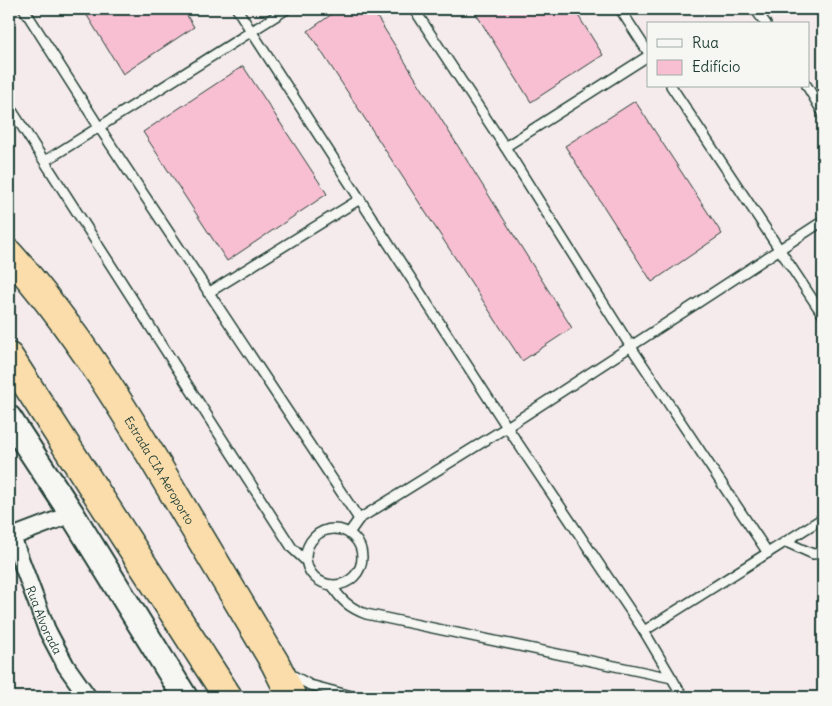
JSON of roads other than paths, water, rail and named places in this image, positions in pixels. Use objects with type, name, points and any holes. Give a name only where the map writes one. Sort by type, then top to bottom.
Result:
[{"type":"highway","name":"Estrada CIA Aeroporto","points":[[9,254],[74,335],[116,396],[274,663],[292,697]]},
{"type":"highway","points":[[9,357],[228,697]]},
{"type":"main road","points":[[9,418],[72,514],[185,697]]},
{"type":"street","points":[[10,538],[72,514]]},
{"type":"street","name":"Rua Alvorada","points":[[10,538],[47,630],[66,666],[88,697]]},
{"type":"lane","points":[[24,9],[208,293],[359,519]]},
{"type":"lane","points":[[237,9],[507,427],[644,631],[683,697]]},
{"type":"lane","points":[[45,161],[287,9]]},
{"type":"lane","points":[[414,9],[505,147],[631,346],[768,553]]},
{"type":"lane","points":[[620,9],[647,52]]},
{"type":"lane","points":[[755,9],[765,22]]},
{"type":"lane","points":[[505,147],[647,55]]},
{"type":"lane","points":[[672,88],[823,315]]},
{"type":"lane","points":[[808,88],[823,113]]},
{"type":"lane","points":[[9,106],[292,548],[306,561],[315,577],[323,582],[332,584],[341,584],[350,580],[361,566],[361,548],[350,533],[332,529],[323,531],[315,536],[310,543],[306,552],[306,561]]},
{"type":"lane","points":[[208,293],[360,199]]},
{"type":"lane","points":[[350,533],[359,519],[507,427],[823,221]]},
{"type":"lane","points":[[644,631],[823,518]]},
{"type":"lane","points":[[786,542],[813,554],[823,553]]},
{"type":"lane","points":[[332,584],[343,601],[354,609],[366,614],[672,678]]},
{"type":"lane","points":[[274,663],[310,685],[355,697]]}]
